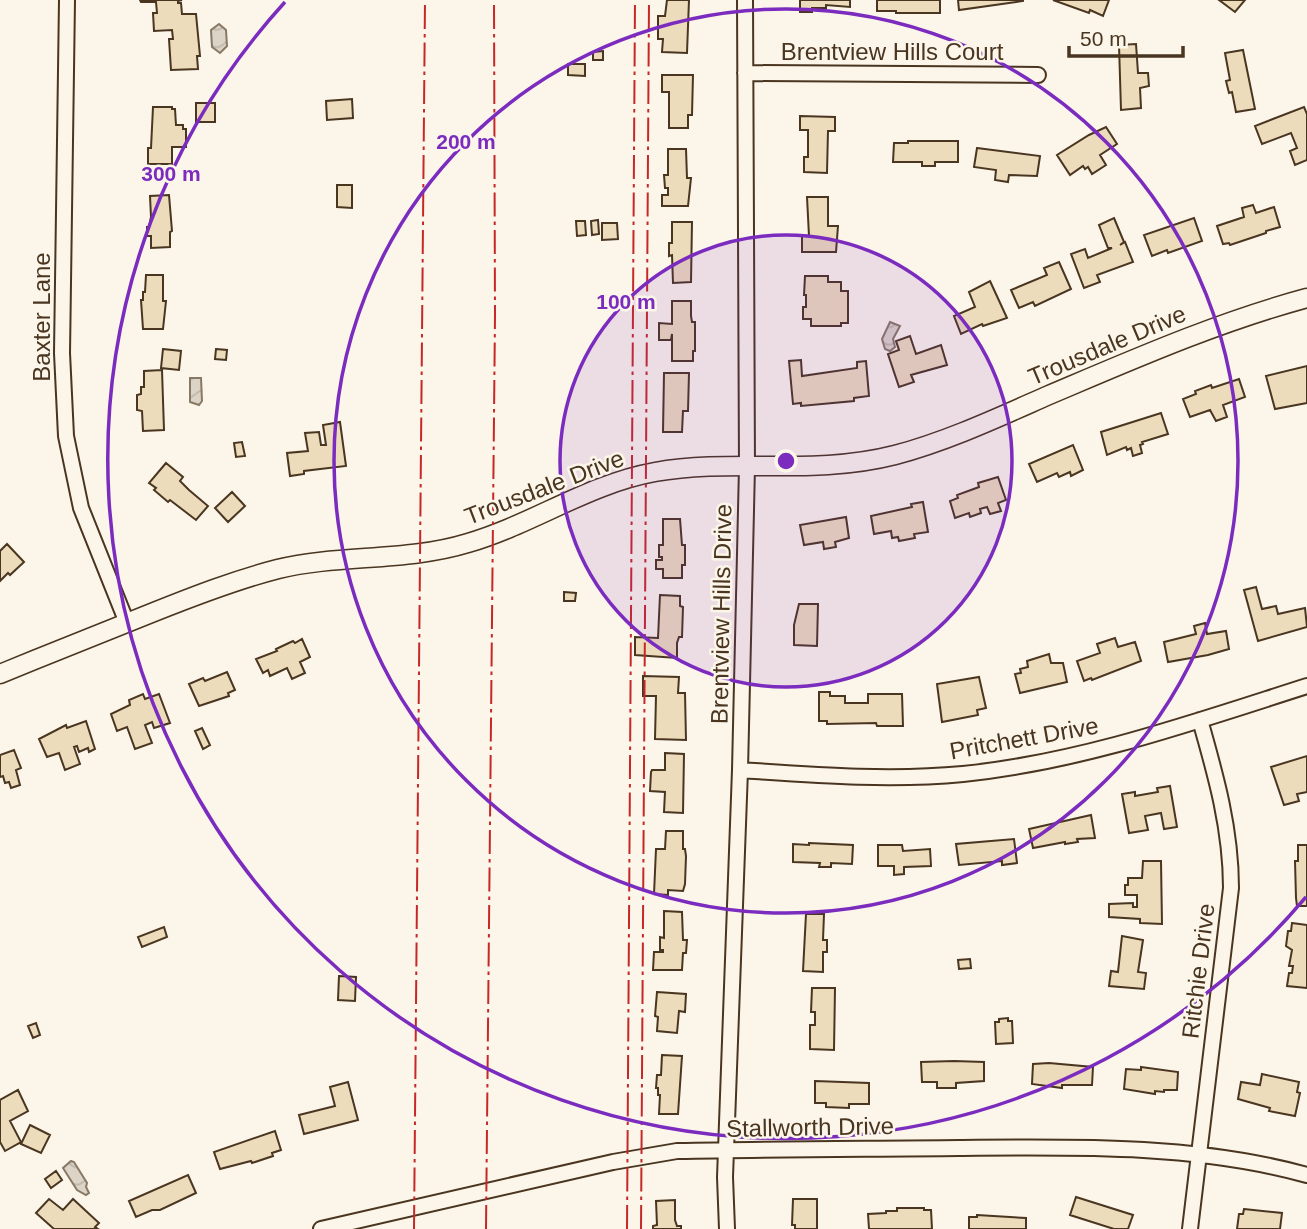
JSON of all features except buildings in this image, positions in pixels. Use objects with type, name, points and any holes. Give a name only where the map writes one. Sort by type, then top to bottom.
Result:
[{"type":"street","name":"Baxter Lane","points":[[67,0],[62,353],[66,436],[81,508],[127,623]]},
{"type":"street","name":"Brentview Hills Drive","points":[[727,1229],[726,1150],[740,770],[747,467],[745,0]]},
{"type":"street","name":"Brentview Hills Court","points":[[745,73],[1038,75]]},
{"type":"street","name":"Trousdale Drive","points":[[0,674],[222,586],[274,570],[320,561],[427,553],[469,543],[510,528],[603,486],[643,474],[685,468],[829,466],[907,451],[981,424],[1180,340],[1307,298]]},
{"type":"street","name":"Pritchett Drive","points":[[740,770],[877,777],[962,774],[1066,758],[1307,686]]},
{"type":"street","name":"Ritchie Drive","points":[[1190,1229],[1231,888],[1230,848],[1223,801],[1200,720]]},
{"type":"street","name":"Stallworth Drive","points":[[321,1229],[614,1162],[677,1151],[1031,1147],[1200,1156],[1285,1168],[1307,1175]]},
{"type":"water","points":[[219,24],[226,30],[227,46],[220,53],[212,47],[211,30]]},
{"type":"water","points":[[890,322],[900,326],[893,339],[895,347],[890,351],[885,349],[882,339]]},
{"type":"water","points":[[190,378],[201,378],[202,401],[199,405],[190,402]]},
{"type":"water","points":[[71,1161],[87,1183],[89,1193],[86,1195],[77,1190],[63,1168]]},
{"type":"power","points":[[414,1229],[425,0]]},
{"type":"power","points":[[486,1229],[495,315],[494,0]]},
{"type":"power","points":[[627,1229],[635,0]]},
{"type":"power","points":[[641,1229],[649,0]]}]
